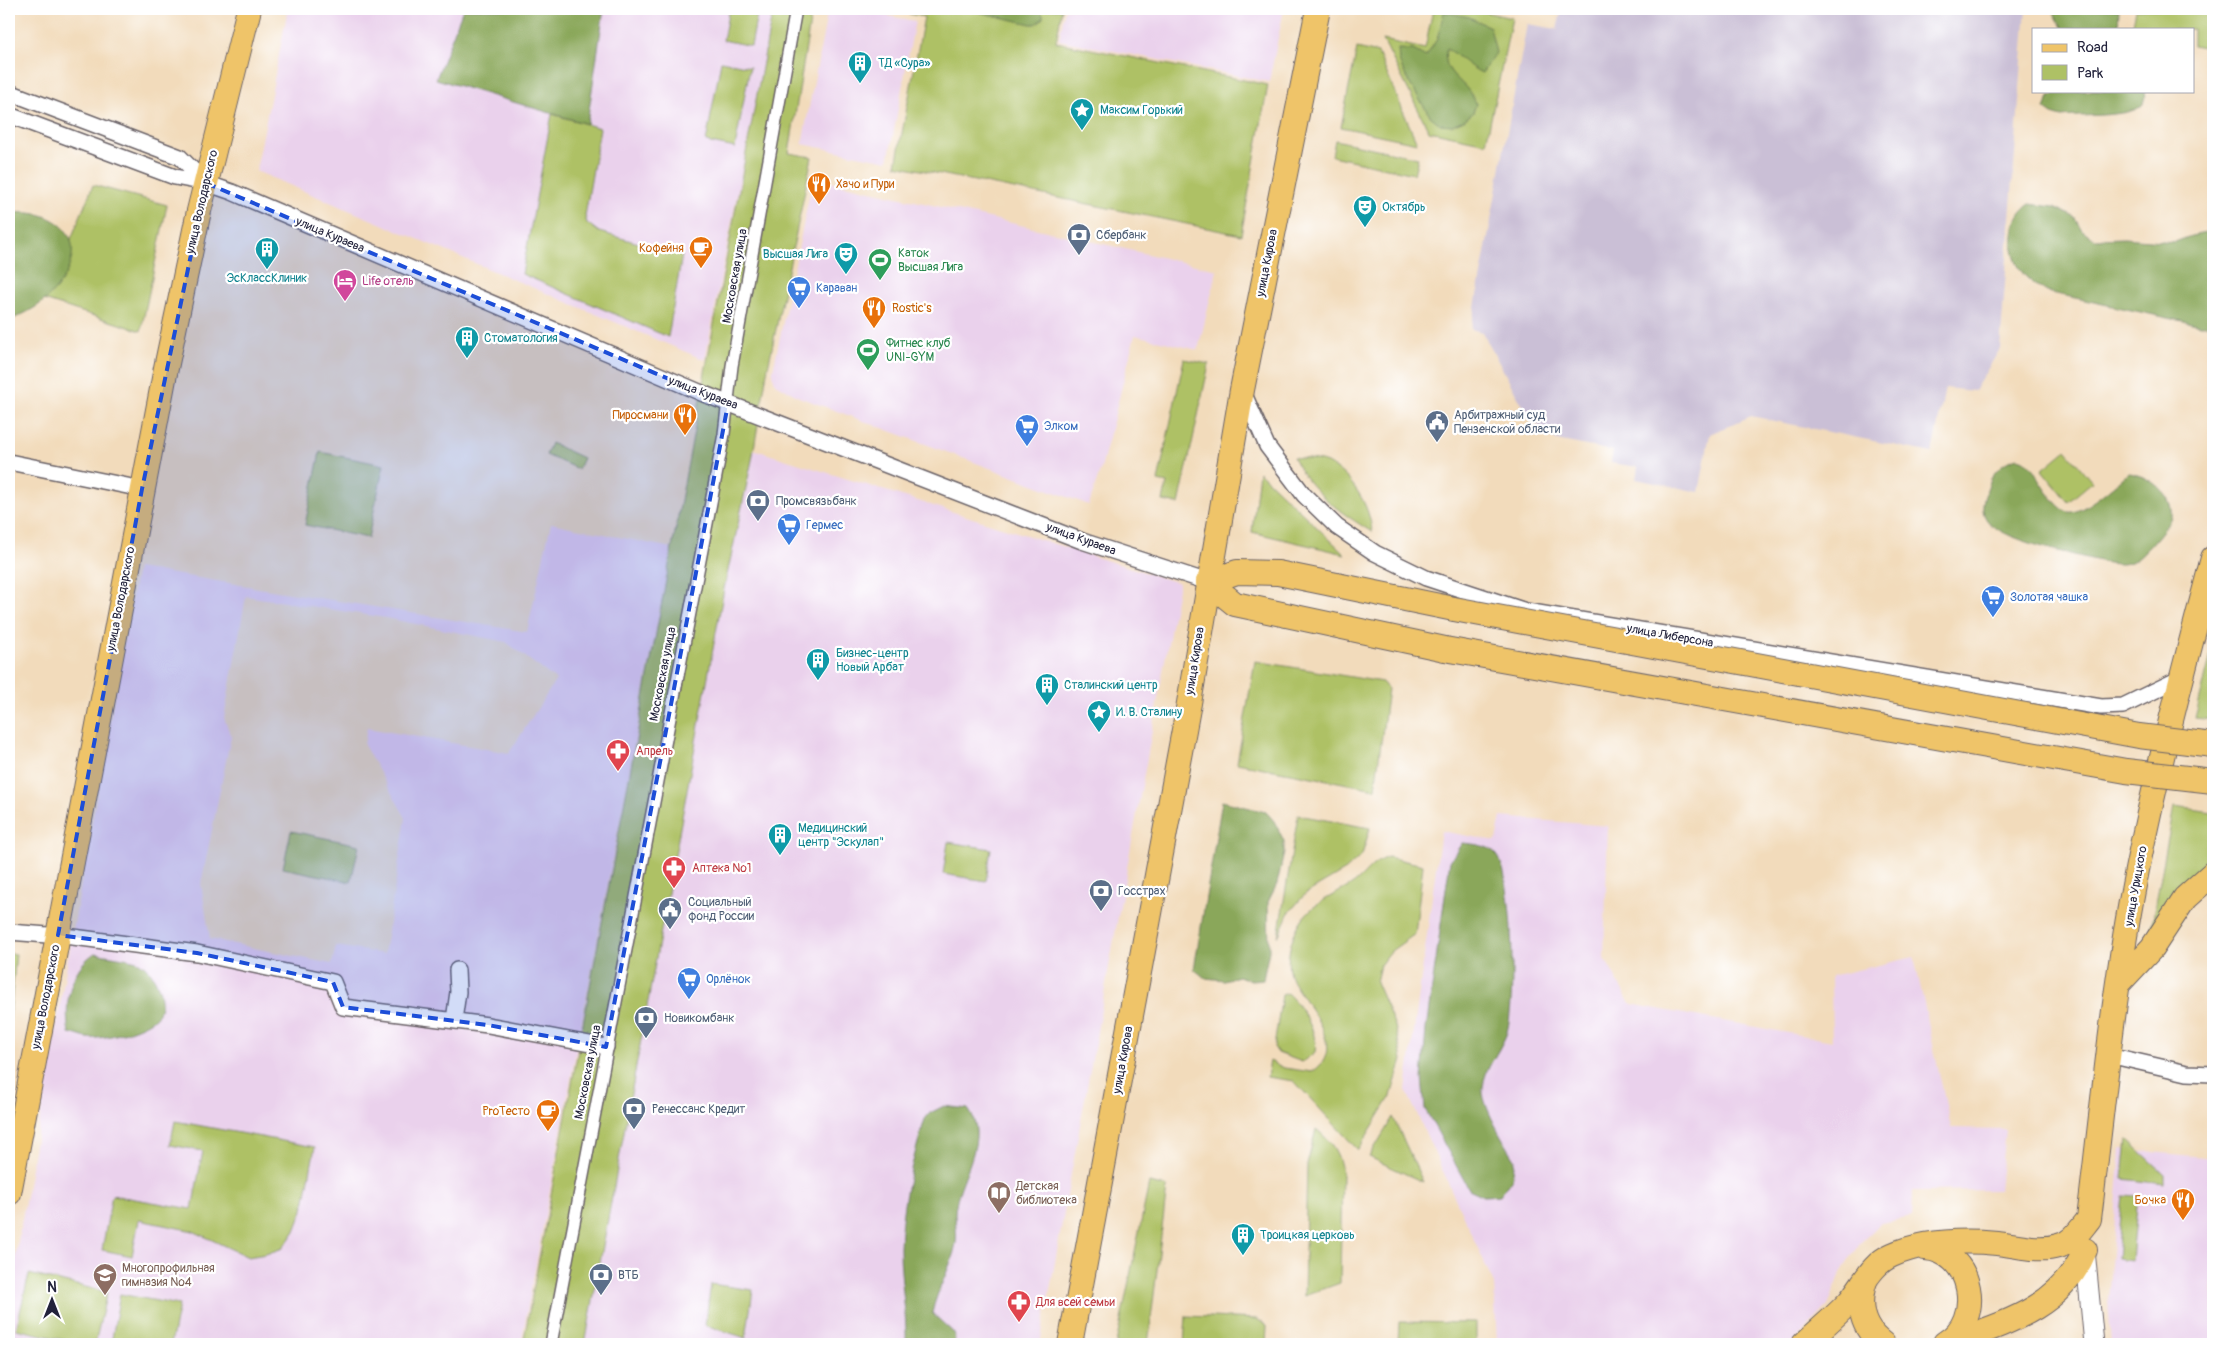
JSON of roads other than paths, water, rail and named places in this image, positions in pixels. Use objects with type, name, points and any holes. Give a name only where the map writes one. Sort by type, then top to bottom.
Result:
[{"type":"main road","name":"улица Володарского","points":[[9,1193],[181,292],[249,9]]},
{"type":"main road","name":"улица Кирова","points":[[1070,1344],[1189,703],[1242,390],[1318,9]]},
{"type":"main road","name":"улица Урицкого","points":[[1916,1248],[1972,1241],[2029,1247],[2057,1247],[2067,1243],[2089,1220],[2109,1054],[2137,871],[2181,678],[2213,558]]},
{"type":"main road","points":[[1208,582],[1237,572],[1278,573],[1454,609],[2138,736],[2213,745]]},
{"type":"main road","points":[[1208,582],[1235,604],[1445,649],[2126,771],[2213,781]]},
{"type":"main road","points":[[2119,983],[2152,948],[2185,898],[2213,874]]},
{"type":"main road","points":[[1804,1344],[1848,1303],[1876,1266],[1889,1256],[1916,1248],[1933,1249],[1955,1260],[1967,1282],[1969,1310],[1966,1321],[1960,1332],[1943,1344]]},
{"type":"main road","points":[[1947,1344],[2022,1315],[2048,1300],[2078,1269],[2085,1250]]},
{"type":"main road","points":[[1865,1279],[1860,1296],[1863,1320],[1869,1331],[1883,1344]]},
{"type":"street","name":"Московская улица","points":[[551,1344],[722,443],[796,9]]},
{"type":"street","name":"улица Кураева","points":[[9,92],[180,156],[206,183]]},
{"type":"street","name":"улица Кураева","points":[[9,115],[175,176],[206,183],[232,192],[584,345],[728,404],[1082,541],[1208,582]]},
{"type":"street","name":"улица Либерсона","points":[[1242,390],[1267,446],[1304,495],[1337,527],[1375,553],[1426,578],[1526,611],[2101,707],[2123,706],[2181,678]]},
{"type":"street","points":[[9,462],[142,489]]},
{"type":"street","points":[[2159,770],[2213,775]]},
{"type":"street","points":[[9,932],[58,935],[197,953],[333,982],[343,1007],[454,1020],[606,1047]]},
{"type":"street","points":[[454,1020],[458,992],[457,970]]},
{"type":"street","points":[[2109,1054],[2187,1073],[2213,1074]]},
{"type":"street","points":[[2085,1250],[2094,1344]]},
{"type":"place","name":"ТД «Сура»","points":[[860,84]]},
{"type":"place","name":"Максим Горький","points":[[1082,131]]},
{"type":"place","name":"Хачо и Пури","points":[[819,205]]},
{"type":"place","name":"Октябрь","points":[[1365,228]]},
{"type":"place","name":"Сбербанк","points":[[1079,256]]},
{"type":"place","name":"Кофейня","points":[[701,269]]},
{"type":"place","name":"ЭсКлассКлиник","points":[[267,270]]},
{"type":"place","name":"Высшая Лига","points":[[846,275]]},
{"type":"place","name":"Каток Высшая Лига","points":[[880,281]]},
{"type":"place","name":"Life отель","points":[[345,302]]},
{"type":"place","name":"Караван","points":[[799,309]]},
{"type":"place","name":"Rostic's","points":[[874,329]]},
{"type":"place","name":"Стоматология","points":[[467,359]]},
{"type":"place","name":"Фитнес клуб UNI-GYM","points":[[868,371]]},
{"type":"place","name":"Пиросмани","points":[[685,436]]},
{"type":"place","name":"Арбитражный суд Пензенской области","points":[[1437,443]]},
{"type":"place","name":"Элком","points":[[1027,447]]},
{"type":"place","name":"Промсвязьбанк","points":[[758,522]]},
{"type":"place","name":"Гермес","points":[[789,546]]},
{"type":"place","name":"Золотая чашка","points":[[1993,618]]},
{"type":"place","name":"Бизнес-центр Новый Арбат","points":[[818,681]]},
{"type":"place","name":"Сталинский центр","points":[[1047,706]]},
{"type":"place","name":"И. В. Сталину","points":[[1099,733]]},
{"type":"place","name":"Апрель","points":[[618,772]]},
{"type":"place","name":"Медицинский центр \"Эскулап\"","points":[[780,856]]},
{"type":"place","name":"Аптека №1","points":[[674,889]]},
{"type":"place","name":"Госстрах","points":[[1101,912]]},
{"type":"place","name":"Социальный фонд России","points":[[670,930]]},
{"type":"place","name":"Орлёнок","points":[[689,1000]]},
{"type":"place","name":"Новикомбанк","points":[[646,1039]]},
{"type":"place","name":"Ренессанс Кредит","points":[[634,1130]]},
{"type":"place","name":"ProТесто","points":[[548,1132]]},
{"type":"place","name":"Детская библиотека","points":[[999,1214]]},
{"type":"place","name":"Бочка","points":[[2183,1221]]},
{"type":"place","name":"Троицкая церковь","points":[[1243,1256]]},
{"type":"place","name":"Многопрофильная гимназия №4","points":[[105,1296]]},
{"type":"place","name":"ВТБ","points":[[601,1296]]},
{"type":"place","name":"Для всей семьи","points":[[1019,1323]]}]
